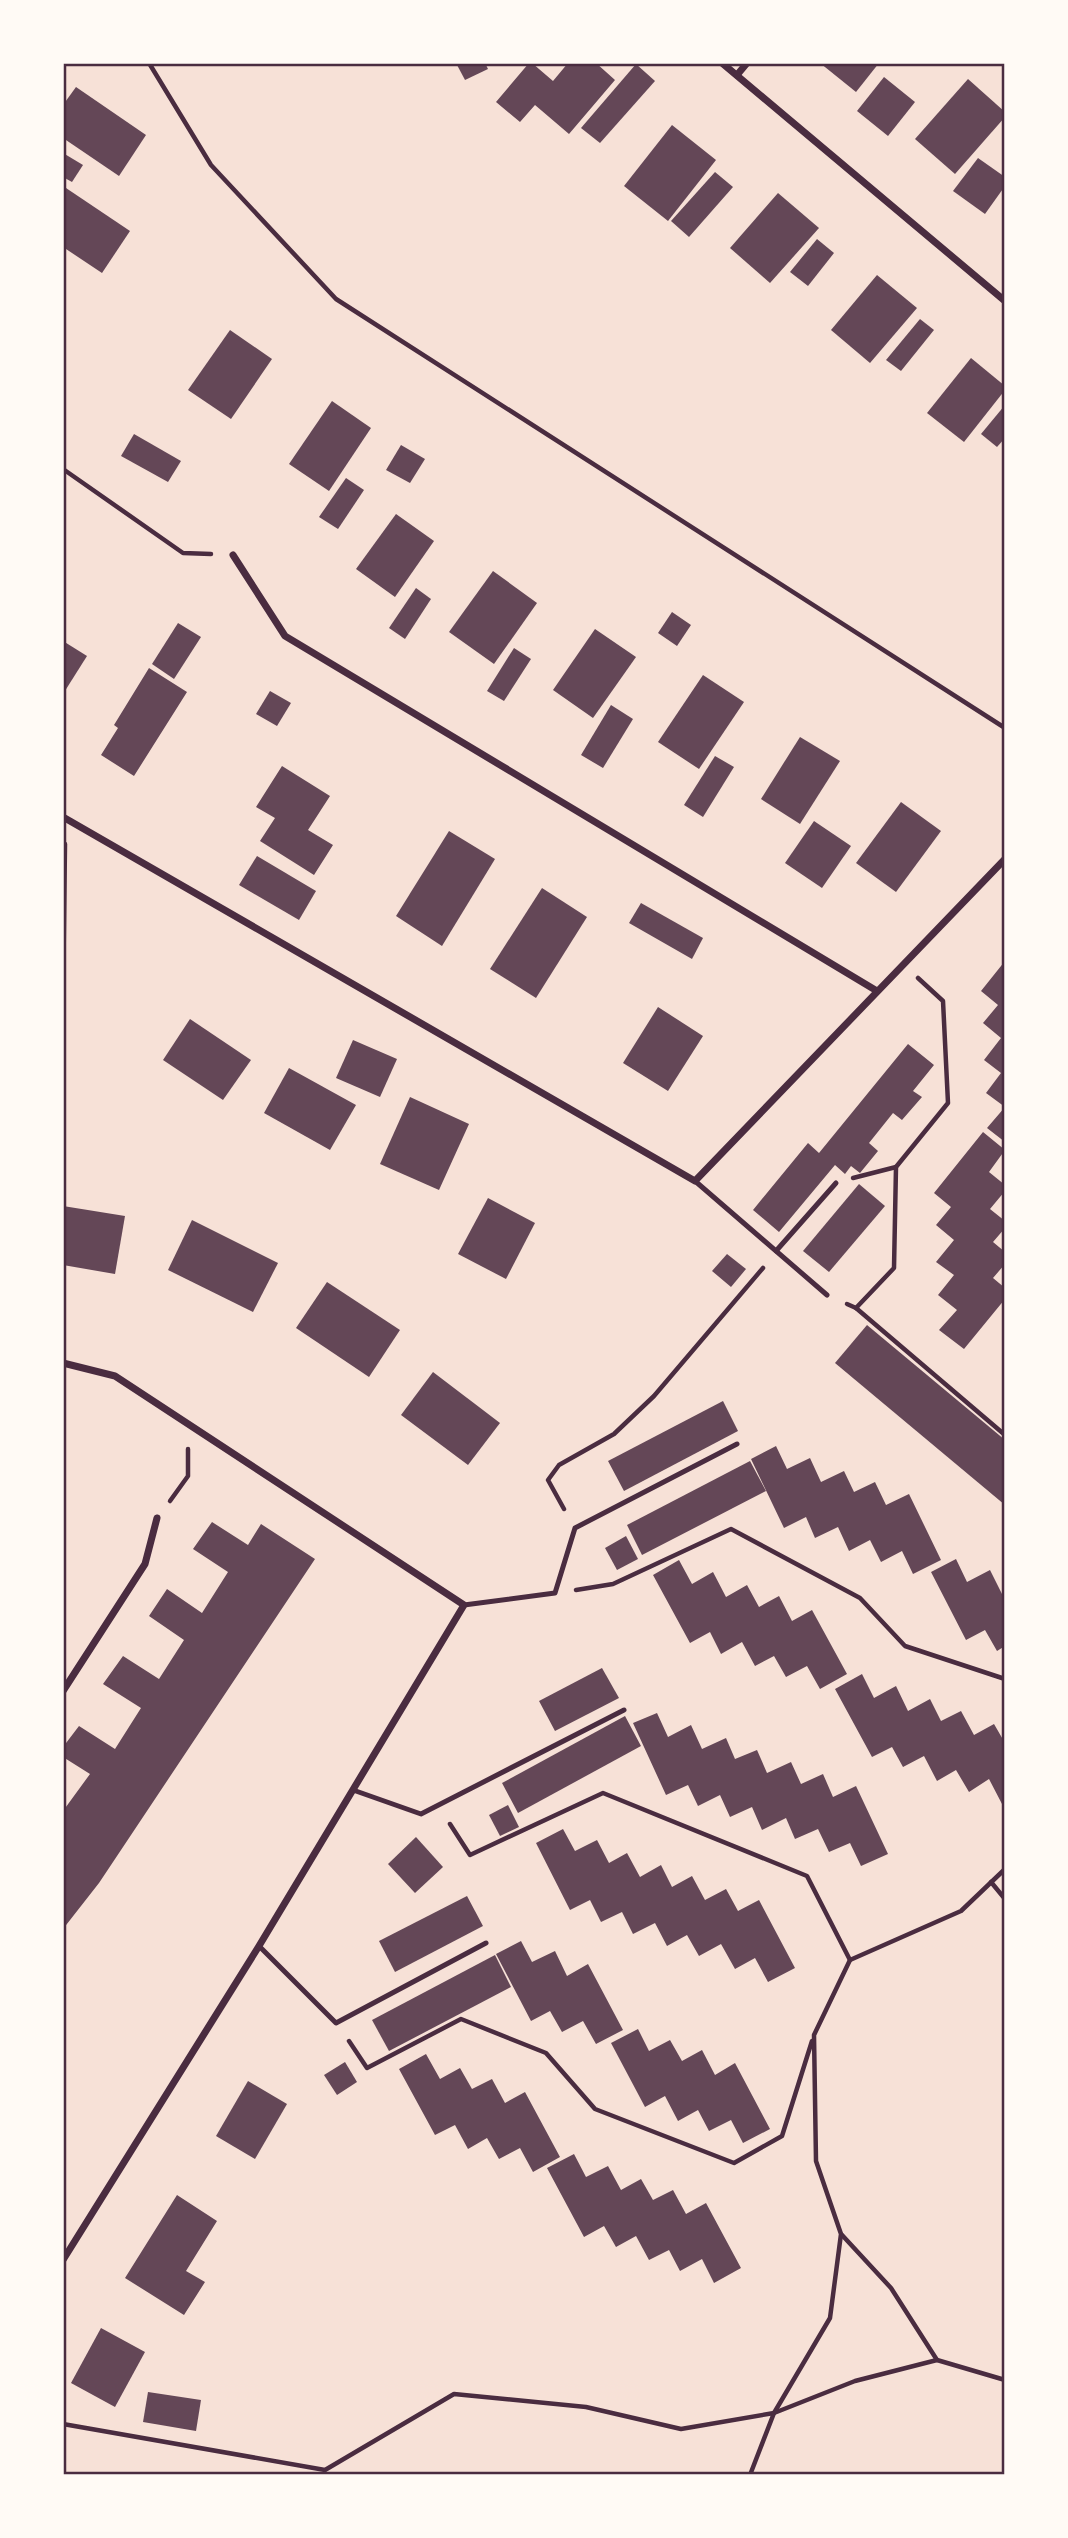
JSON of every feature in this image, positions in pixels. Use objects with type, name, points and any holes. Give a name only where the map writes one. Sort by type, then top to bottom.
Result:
[{"type":"street","points":[[722,63],[1005,301]]},
{"type":"street","points":[[737,75],[747,63]]},
{"type":"street","points":[[233,555],[285,636],[877,991]]},
{"type":"street","points":[[64,818],[695,1181],[1005,859]]},
{"type":"street","points":[[63,1363],[115,1376],[464,1605],[259,1946],[63,2260]]},
{"type":"street","points":[[63,1691],[145,1564],[157,1518]]},
{"type":"lane","points":[[695,1181],[827,1295]]},
{"type":"lane","points":[[776,1251],[836,1183]]},
{"type":"lane","points":[[464,1605],[555,1593],[575,1528],[737,1444]]},
{"type":"lane","points":[[353,1790],[421,1814],[624,1710]]},
{"type":"lane","points":[[259,1946],[336,2023],[486,1943]]},
{"type":"path","points":[[149,63],[211,165],[336,299],[1005,728]]},
{"type":"path","points":[[63,469],[183,553],[233,555]]},
{"type":"path","points":[[63,1002],[64,818]]},
{"type":"path","points":[[836,1183],[896,1167],[948,1103],[943,1001],[903,964]]},
{"type":"path","points":[[856,1308],[894,1268],[896,1167]]},
{"type":"path","points":[[575,1528],[548,1480],[559,1465],[614,1434],[654,1396],[731,1308],[776,1251]]},
{"type":"path","points":[[827,1295],[856,1308],[1005,1435]]},
{"type":"path","points":[[157,1518],[188,1476],[187,1424]]},
{"type":"path","points":[[555,1593],[613,1584],[731,1529],[860,1598],[905,1646],[1005,1679]]},
{"type":"path","points":[[439,1805],[470,1855],[603,1793],[807,1876],[850,1960]]},
{"type":"path","points":[[336,2023],[368,2068],[461,2020],[546,2053],[595,2109],[734,2163],[782,2136],[814,2035],[850,1960],[961,1911],[1005,1869]]},
{"type":"path","points":[[991,1882],[1005,1899]]},
{"type":"path","points":[[814,2035],[816,2161],[841,2234],[891,2288],[937,2360]]},
{"type":"path","points":[[750,2475],[774,2413],[831,2318],[841,2234]]},
{"type":"path","points":[[63,2424],[325,2470],[454,2394],[586,2407],[681,2429],[774,2413],[855,2381],[937,2360],[1005,2380]]},
{"type":"building","points":[[456,63],[485,63],[488,69],[465,80]]},
{"type":"building","points":[[529,63],[553,81],[568,63],[596,63],[615,80],[569,134],[535,105],[520,122],[496,102]]},
{"type":"building","points":[[820,63],[879,63],[856,92]]},
{"type":"building","points":[[636,64],[655,81],[600,143],[581,128]]},
{"type":"building","points":[[884,77],[915,102],[888,136],[857,111]]},
{"type":"building","points":[[968,79],[1005,112],[1005,117],[955,174],[915,139]]},
{"type":"building","points":[[76,87],[146,135],[119,176],[63,138],[63,105]]},
{"type":"building","points":[[672,125],[716,160],[668,221],[624,186]]},
{"type":"building","points":[[63,153],[83,165],[72,182],[63,177]]},
{"type":"building","points":[[978,158],[1005,177],[1005,186],[985,214],[953,191]]},
{"type":"building","points":[[715,172],[733,187],[689,237],[671,221]]},
{"type":"building","points":[[63,186],[130,231],[102,273],[63,247]]},
{"type":"building","points":[[778,193],[819,228],[770,283],[730,248]]},
{"type":"building","points":[[817,239],[834,253],[808,286],[790,272]]},
{"type":"building","points":[[877,275],[917,308],[870,363],[831,330]]},
{"type":"building","points":[[920,319],[934,330],[901,371],[886,360]]},
{"type":"building","points":[[230,330],[272,359],[231,419],[188,390]]},
{"type":"building","points":[[971,358],[1005,386],[1005,390],[964,442],[927,413]]},
{"type":"building","points":[[332,401],[371,428],[329,491],[289,464]]},
{"type":"building","points":[[1005,405],[1005,438],[997,447],[981,434]]},
{"type":"building","points":[[134,434],[181,461],[168,482],[121,456]]},
{"type":"building","points":[[401,445],[425,459],[410,483],[386,470]]},
{"type":"building","points":[[346,478],[364,490],[338,529],[319,517]]},
{"type":"building","points":[[396,514],[434,541],[395,597],[356,569]]},
{"type":"building","points":[[493,571],[537,603],[494,664],[449,632]]},
{"type":"building","points":[[416,588],[431,599],[405,639],[389,628]]},
{"type":"building","points":[[672,612],[691,625],[677,646],[658,633]]},
{"type":"building","points":[[178,623],[201,637],[174,679],[152,664]]},
{"type":"building","points":[[595,629],[636,657],[593,718],[553,690]]},
{"type":"building","points":[[63,641],[87,656],[63,694]]},
{"type":"building","points":[[514,648],[531,659],[504,701],[487,691]]},
{"type":"building","points":[[149,668],[187,692],[134,776],[101,755],[118,728],[114,725]]},
{"type":"building","points":[[703,675],[744,702],[699,769],[658,742]]},
{"type":"building","points":[[270,691],[291,703],[277,726],[256,714]]},
{"type":"building","points":[[611,705],[633,719],[603,768],[581,755]]},
{"type":"building","points":[[800,737],[840,761],[800,824],[761,799]]},
{"type":"building","points":[[715,756],[734,767],[703,817],[684,805]]},
{"type":"building","points":[[282,766],[330,796],[308,830],[333,845],[314,875],[260,841],[275,818],[256,807]]},
{"type":"building","points":[[901,802],[941,831],[896,892],[856,863]]},
{"type":"building","points":[[814,821],[851,846],[822,888],[785,863]]},
{"type":"building","points":[[449,831],[495,859],[442,946],[396,916]]},
{"type":"building","points":[[257,856],[316,891],[299,920],[239,885]]},
{"type":"building","points":[[542,888],[587,917],[536,998],[490,969]]},
{"type":"building","points":[[641,903],[703,938],[692,959],[629,923]]},
{"type":"building","points":[[1005,961],[1005,1107],[986,1093],[1001,1073],[984,1060],[1001,1038],[983,1023],[998,1005],[981,991]]},
{"type":"building","points":[[658,1007],[703,1036],[668,1091],[623,1063]]},
{"type":"building","points":[[190,1019],[251,1060],[223,1100],[163,1060]]},
{"type":"building","points":[[353,1040],[397,1059],[380,1097],[336,1078]]},
{"type":"building","points":[[908,1044],[934,1065],[913,1091],[922,1097],[902,1120],[893,1113],[869,1143],[878,1151],[860,1173],[851,1166],[845,1174],[835,1165],[779,1232],[753,1210],[808,1143],[819,1153]]},
{"type":"building","points":[[289,1068],[356,1105],[330,1150],[264,1113]]},
{"type":"building","points":[[410,1097],[469,1124],[439,1190],[380,1164]]},
{"type":"building","points":[[1005,1107],[1005,1142],[987,1128]]},
{"type":"building","points":[[983,1132],[1005,1150],[989,1172],[1005,1185],[1005,1191],[990,1209],[1005,1221],[1005,1228],[993,1242],[1005,1252],[1005,1264],[993,1278],[1005,1288],[1005,1299],[964,1349],[939,1330],[957,1310],[938,1295],[954,1275],[936,1262],[954,1240],[936,1225],[951,1207],[934,1193]]},
{"type":"building","points":[[859,1184],[885,1206],[829,1272],[803,1251]]},
{"type":"building","points":[[488,1198],[535,1223],[506,1279],[458,1254]]},
{"type":"building","points":[[63,1206],[125,1216],[115,1274],[63,1265]]},
{"type":"building","points":[[192,1220],[278,1263],[253,1312],[168,1270]]},
{"type":"building","points":[[727,1254],[746,1269],[731,1287],[712,1271]]},
{"type":"building","points":[[327,1282],[400,1330],[369,1377],[296,1328]]},
{"type":"building","points":[[867,1325],[1005,1440],[1005,1505],[835,1363]]},
{"type":"building","points":[[433,1372],[500,1423],[468,1465],[401,1415]]},
{"type":"building","points":[[723,1401],[738,1431],[624,1491],[608,1461]]},
{"type":"building","points":[[776,1446],[787,1469],[810,1458],[821,1482],[844,1471],[854,1492],[875,1482],[886,1505],[909,1494],[941,1560],[913,1574],[902,1551],[881,1562],[870,1540],[849,1551],[838,1527],[815,1538],[806,1517],[784,1528],[751,1459]]},
{"type":"building","points":[[750,1461],[766,1491],[642,1555],[627,1525]]},
{"type":"building","points":[[212,1522],[248,1545],[261,1524],[315,1559],[99,1883],[63,1929],[63,1811],[90,1774],[63,1757],[63,1747],[79,1726],[115,1749],[141,1708],[103,1684],[123,1656],[159,1679],[184,1640],[149,1616],[167,1589],[202,1613],[228,1572],[193,1549]]},
{"type":"building","points":[[626,1536],[638,1559],[617,1570],[605,1548]]},
{"type":"building","points":[[956,1559],[967,1582],[990,1570],[1002,1594],[1005,1593],[1005,1646],[997,1651],[985,1630],[966,1640],[931,1572]]},
{"type":"building","points":[[679,1560],[692,1584],[713,1572],[726,1597],[747,1585],[759,1607],[779,1596],[792,1621],[812,1610],[847,1674],[820,1689],[807,1666],[786,1677],[774,1656],[755,1666],[742,1642],[721,1654],[710,1632],[690,1643],[653,1575]]},
{"type":"building","points":[[602,1668],[619,1698],[555,1731],[539,1701]]},
{"type":"building","points":[[862,1674],[874,1698],[896,1686],[908,1711],[930,1699],[941,1721],[961,1711],[974,1735],[994,1724],[1005,1743],[1005,1802],[1002,1804],[989,1779],[969,1792],[956,1770],[937,1781],[924,1756],[903,1767],[892,1747],[872,1757],[835,1689]]},
{"type":"building","points":[[657,1713],[668,1737],[691,1725],[702,1749],[726,1738],[735,1759],[757,1750],[767,1773],[791,1762],[801,1784],[823,1774],[833,1797],[856,1786],[888,1854],[861,1866],[850,1843],[829,1852],[818,1829],[795,1839],[786,1818],[762,1830],[752,1807],[730,1817],[720,1795],[698,1806],[688,1785],[666,1795],[633,1723]]},
{"type":"building","points":[[625,1716],[641,1746],[518,1813],[502,1783]]},
{"type":"building","points":[[508,1805],[519,1827],[500,1836],[489,1815]]},
{"type":"building","points":[[563,1829],[575,1851],[597,1840],[609,1863],[627,1853],[640,1877],[661,1865],[672,1887],[692,1876],[705,1900],[726,1889],[738,1911],[759,1900],[795,1968],[768,1982],[755,1958],[735,1969],[721,1944],[699,1956],[687,1935],[667,1946],[655,1923],[633,1934],[622,1912],[601,1922],[590,1900],[570,1910],[536,1843]]},
{"type":"building","points":[[416,1837],[443,1867],[415,1893],[388,1864]]},
{"type":"building","points":[[467,1896],[483,1926],[395,1972],[379,1941]]},
{"type":"building","points":[[521,1941],[532,1962],[555,1951],[567,1976],[588,1964],[623,2030],[596,2044],[583,2021],[562,2032],[550,2011],[531,2021],[496,1954]]},
{"type":"building","points":[[495,1955],[511,1987],[389,2051],[372,2020]]},
{"type":"building","points":[[638,2029],[649,2051],[670,2040],[682,2061],[702,2050],[715,2075],[735,2063],[770,2129],[743,2143],[731,2120],[709,2131],[698,2110],[678,2121],[665,2096],[645,2107],[611,2043]]},
{"type":"building","points":[[426,2054],[440,2079],[460,2068],[472,2089],[492,2079],[505,2103],[525,2092],[560,2157],[533,2172],[520,2148],[499,2159],[487,2138],[468,2149],[455,2125],[435,2135],[399,2069]]},
{"type":"building","points":[[345,2062],[357,2082],[337,2095],[324,2075]]},
{"type":"building","points":[[248,2081],[287,2104],[255,2159],[216,2136]]},
{"type":"building","points":[[574,2154],[586,2177],[608,2166],[621,2190],[641,2179],[653,2200],[673,2190],[686,2214],[706,2203],[741,2268],[714,2283],[702,2259],[680,2271],[669,2250],[649,2260],[636,2236],[616,2247],[604,2226],[584,2237],[547,2168]]},
{"type":"building","points":[[177,2195],[217,2221],[186,2271],[205,2282],[184,2315],[125,2278]]},
{"type":"building","points":[[101,2328],[145,2352],[115,2407],[71,2383]]},
{"type":"building","points":[[148,2392],[201,2400],[196,2431],[143,2422]]}]
